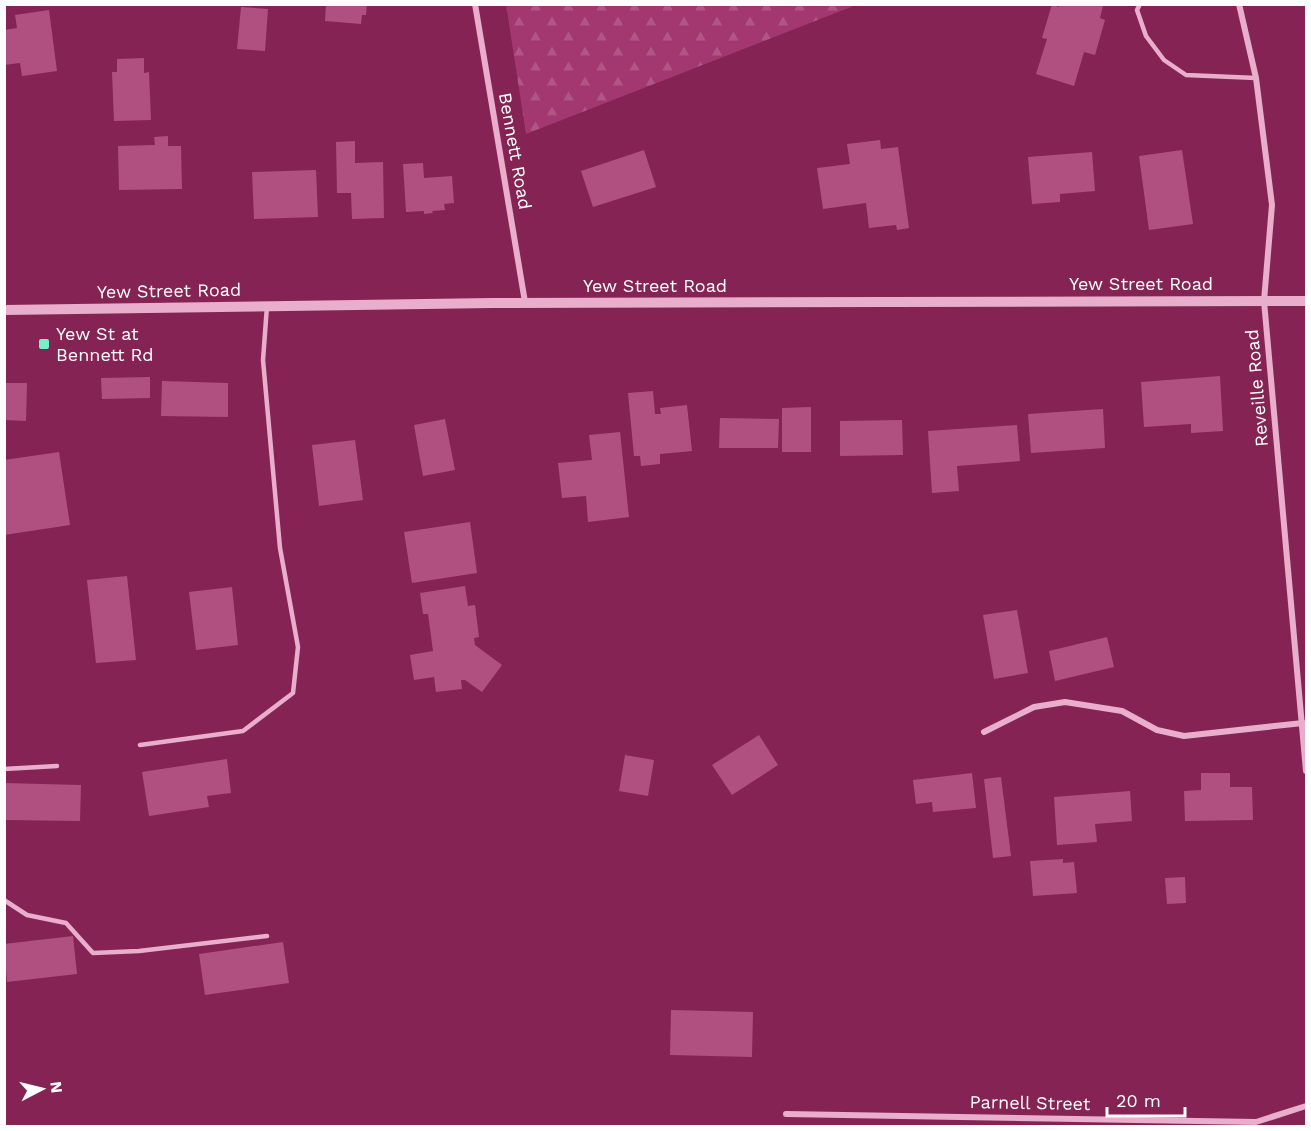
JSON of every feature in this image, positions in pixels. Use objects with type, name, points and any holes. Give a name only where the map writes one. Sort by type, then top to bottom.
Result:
[{"type":"street","name":"Bennett Road","points":[[475,4],[525,302]]},
{"type":"street","name":"Reveille Road","points":[[1239,4],[1256,78],[1272,205],[1264,301],[1306,771]]},
{"type":"street","name":"Yew Street Road","points":[[4,310],[525,302],[1306,301]]},
{"type":"street","points":[[984,732],[1034,707],[1065,702],[1122,711],[1157,730],[1184,736],[1303,723]]},
{"type":"street","name":"Parnell Street","points":[[786,1114],[1256,1122],[1306,1106]]},
{"type":"lane","points":[[1140,4],[1137,10],[1146,36],[1164,60],[1186,75],[1256,78]]},
{"type":"lane","points":[[140,745],[243,731],[293,693],[298,647],[280,548],[263,360],[267,306]]},
{"type":"lane","points":[[4,769],[57,766]]},
{"type":"lane","points":[[4,900],[27,915],[66,923],[93,953],[139,951],[267,936]]},
{"type":"green space","points":[[506,4],[856,4],[856,5],[526,134]]},
{"type":"building","points":[[326,4],[367,4],[366,15],[362,15],[361,24],[325,21]]},
{"type":"building","points":[[1052,4],[1059,7],[1059,4],[1103,6],[1100,18],[1105,20],[1095,55],[1084,52],[1074,86],[1036,74],[1047,39],[1042,38]]},
{"type":"building","points":[[241,7],[268,9],[265,51],[237,49]]},
{"type":"building","points":[[49,10],[57,71],[22,76],[20,63],[4,65],[4,30],[17,28],[15,15]]},
{"type":"building","points":[[144,58],[144,73],[149,72],[151,120],[114,121],[112,72],[117,72],[117,59]]},
{"type":"building","points":[[168,136],[168,146],[181,146],[182,189],[119,190],[118,146],[155,145],[154,137]]},
{"type":"building","points":[[880,140],[881,149],[898,147],[909,228],[897,230],[896,225],[869,228],[866,203],[823,209],[817,168],[850,164],[847,144]]},
{"type":"building","points":[[355,141],[355,163],[383,162],[384,218],[352,219],[351,193],[337,193],[336,142]]},
{"type":"building","points":[[644,150],[656,187],[593,207],[581,171]]},
{"type":"building","points":[[1182,150],[1193,224],[1149,230],[1139,156]]},
{"type":"building","points":[[1092,152],[1095,191],[1060,194],[1060,202],[1032,204],[1028,157]]},
{"type":"building","points":[[423,163],[424,178],[452,176],[454,203],[444,204],[445,210],[424,214],[424,211],[406,212],[403,164]]},
{"type":"building","points":[[316,170],[318,217],[254,219],[252,172]]},
{"type":"building","points":[[1220,376],[1223,431],[1191,433],[1191,424],[1144,427],[1141,382]]},
{"type":"building","points":[[150,377],[150,398],[102,399],[101,378]]},
{"type":"building","points":[[162,381],[228,383],[228,417],[161,416]]},
{"type":"building","points":[[4,383],[27,383],[26,421],[4,420]]},
{"type":"building","points":[[653,391],[655,414],[661,414],[660,408],[687,405],[692,451],[660,454],[660,464],[641,466],[640,456],[634,456],[628,393]]},
{"type":"building","points":[[811,407],[811,452],[782,452],[782,408]]},
{"type":"building","points":[[1103,409],[1105,448],[1031,453],[1028,414]]},
{"type":"building","points":[[720,418],[779,419],[778,448],[719,448]]},
{"type":"building","points":[[445,419],[455,470],[423,476],[414,425]]},
{"type":"building","points":[[902,420],[903,455],[840,456],[840,421]]},
{"type":"building","points":[[1017,425],[1020,461],[957,466],[959,491],[932,493],[928,431]]},
{"type":"building","points":[[620,432],[629,517],[588,522],[586,496],[562,498],[558,463],[592,460],[589,435]]},
{"type":"building","points":[[355,440],[363,500],[319,506],[312,445]]},
{"type":"building","points":[[59,452],[70,525],[4,535],[4,460]]},
{"type":"building","points":[[470,522],[477,573],[412,583],[404,532]]},
{"type":"building","points":[[127,576],[136,660],[96,663],[87,580]]},
{"type":"building","points":[[465,586],[468,606],[475,605],[479,637],[474,638],[475,645],[502,665],[482,692],[465,680],[461,680],[462,689],[436,692],[434,677],[414,680],[410,655],[433,651],[428,614],[423,614],[420,593]]},
{"type":"building","points":[[232,587],[238,645],[196,650],[189,592]]},
{"type":"building","points":[[1017,610],[1028,673],[994,679],[983,615]]},
{"type":"building","points":[[1107,637],[1114,667],[1055,681],[1049,651]]},
{"type":"building","points":[[759,735],[778,765],[732,795],[712,765]]},
{"type":"building","points":[[625,755],[654,760],[648,796],[619,791]]},
{"type":"building","points":[[227,759],[231,793],[207,796],[209,807],[149,816],[142,772]]},
{"type":"building","points":[[972,773],[976,808],[933,812],[932,802],[916,804],[913,780]]},
{"type":"building","points":[[1201,773],[1230,773],[1230,787],[1252,787],[1253,820],[1185,821],[1184,791],[1201,790]]},
{"type":"building","points":[[1001,777],[1011,856],[993,858],[984,779]]},
{"type":"building","points":[[4,783],[81,785],[80,821],[4,820]]},
{"type":"building","points":[[1130,791],[1132,821],[1095,824],[1097,842],[1057,845],[1054,797]]},
{"type":"building","points":[[1063,859],[1063,863],[1074,862],[1077,893],[1033,896],[1030,861]]},
{"type":"building","points":[[1185,877],[1186,903],[1167,904],[1165,878]]},
{"type":"building","points":[[73,936],[77,974],[7,982],[4,944]]},
{"type":"building","points":[[283,942],[289,983],[205,995],[199,954]]},
{"type":"building","points":[[671,1010],[753,1012],[752,1057],[670,1055]]},
{"type":"place","name":"Yew St at Bennett Rd","points":[[44,344]]}]
